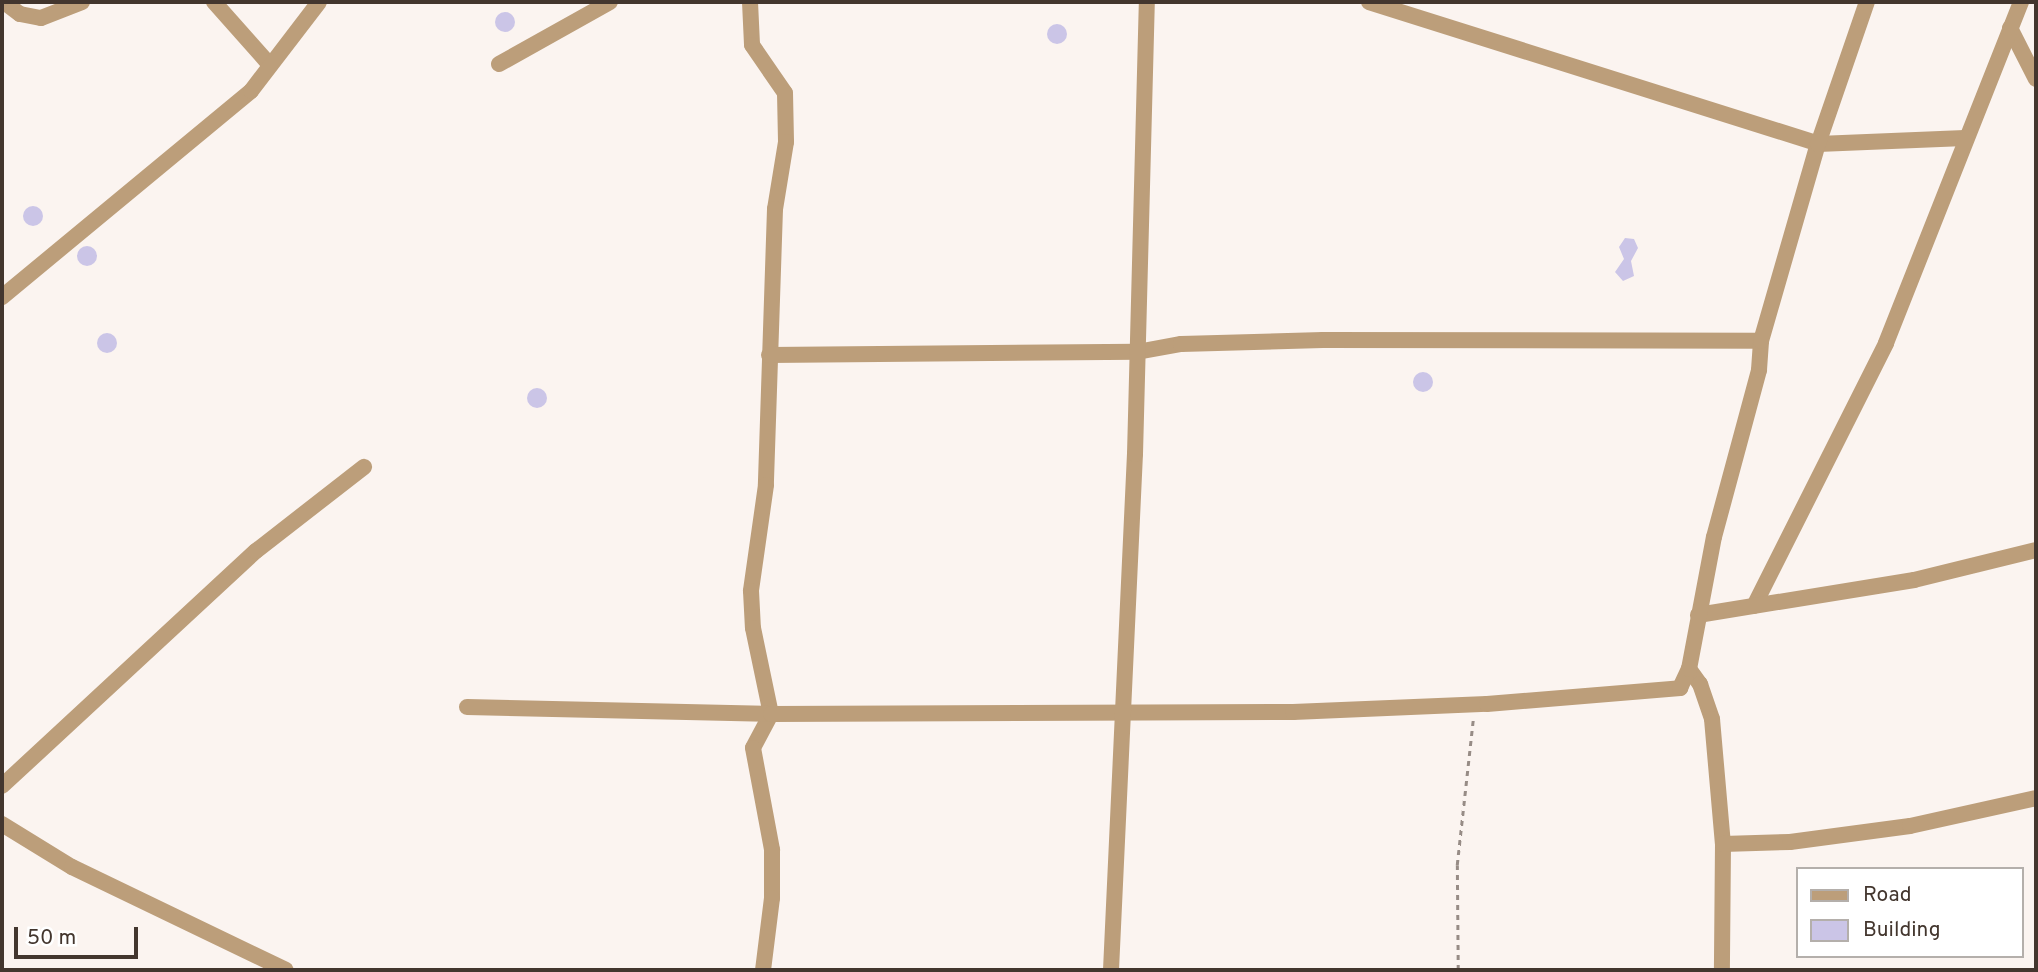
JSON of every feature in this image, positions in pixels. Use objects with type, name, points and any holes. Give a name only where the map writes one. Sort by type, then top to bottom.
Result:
[{"type":"street","points":[[4,2],[20,14],[41,18],[82,2]]},
{"type":"street","points":[[214,2],[270,65]]},
{"type":"street","points":[[2,297],[251,91],[319,2]]},
{"type":"street","points":[[499,64],[610,2]]},
{"type":"street","points":[[750,2],[752,45],[781,80],[785,93],[769,355],[766,485],[751,591],[753,628],[771,714],[753,748],[772,850],[772,898],[762,970]]},
{"type":"street","points":[[1111,970],[1124,713],[1147,2]]},
{"type":"street","points":[[1369,2],[1818,144],[1965,138]]},
{"type":"street","points":[[467,707],[771,714],[1124,713],[1474,705],[1665,692],[1680,688],[1689,669],[1698,615],[1759,370],[1761,341],[1818,144],[1867,2]]},
{"type":"street","points":[[1754,606],[1886,343],[2021,2]]},
{"type":"street","points":[[2010,28],[2036,79]]},
{"type":"street","points":[[769,355],[1137,352],[1181,344],[1323,340],[1761,341]]},
{"type":"street","points":[[2,786],[186,612],[256,551],[364,467]]},
{"type":"street","points":[[1698,615],[1913,580],[2036,550]]},
{"type":"street","points":[[1689,669],[1700,684],[1712,719],[1723,844],[1722,970]]},
{"type":"street","points":[[1723,844],[1790,842],[1910,826],[2036,798]]},
{"type":"street","points":[[2,824],[72,867],[286,970]]},
{"type":"path","points":[[1458,970],[1457,865],[1474,705]]},
{"type":"building","points":[[505,12],[512,15],[515,22],[512,29],[505,32],[498,29],[495,22],[498,15]]},
{"type":"building","points":[[1057,24],[1064,27],[1067,34],[1064,41],[1057,44],[1050,41],[1047,34],[1050,27]]},
{"type":"building","points":[[33,206],[40,209],[43,216],[40,223],[33,226],[26,223],[23,216],[26,209]]},
{"type":"building","points":[[1625,238],[1634,239],[1638,248],[1631,261],[1634,276],[1623,281],[1615,272],[1624,259],[1619,247]]},
{"type":"building","points":[[87,246],[94,249],[97,256],[94,263],[87,266],[80,263],[77,256],[80,249]]},
{"type":"building","points":[[107,333],[114,336],[117,343],[114,350],[107,353],[100,350],[97,343],[100,336]]},
{"type":"building","points":[[1423,372],[1430,375],[1433,382],[1430,389],[1423,392],[1416,389],[1413,382],[1416,375]]},
{"type":"building","points":[[537,388],[544,391],[547,398],[544,405],[537,408],[530,405],[527,398],[530,391]]}]
